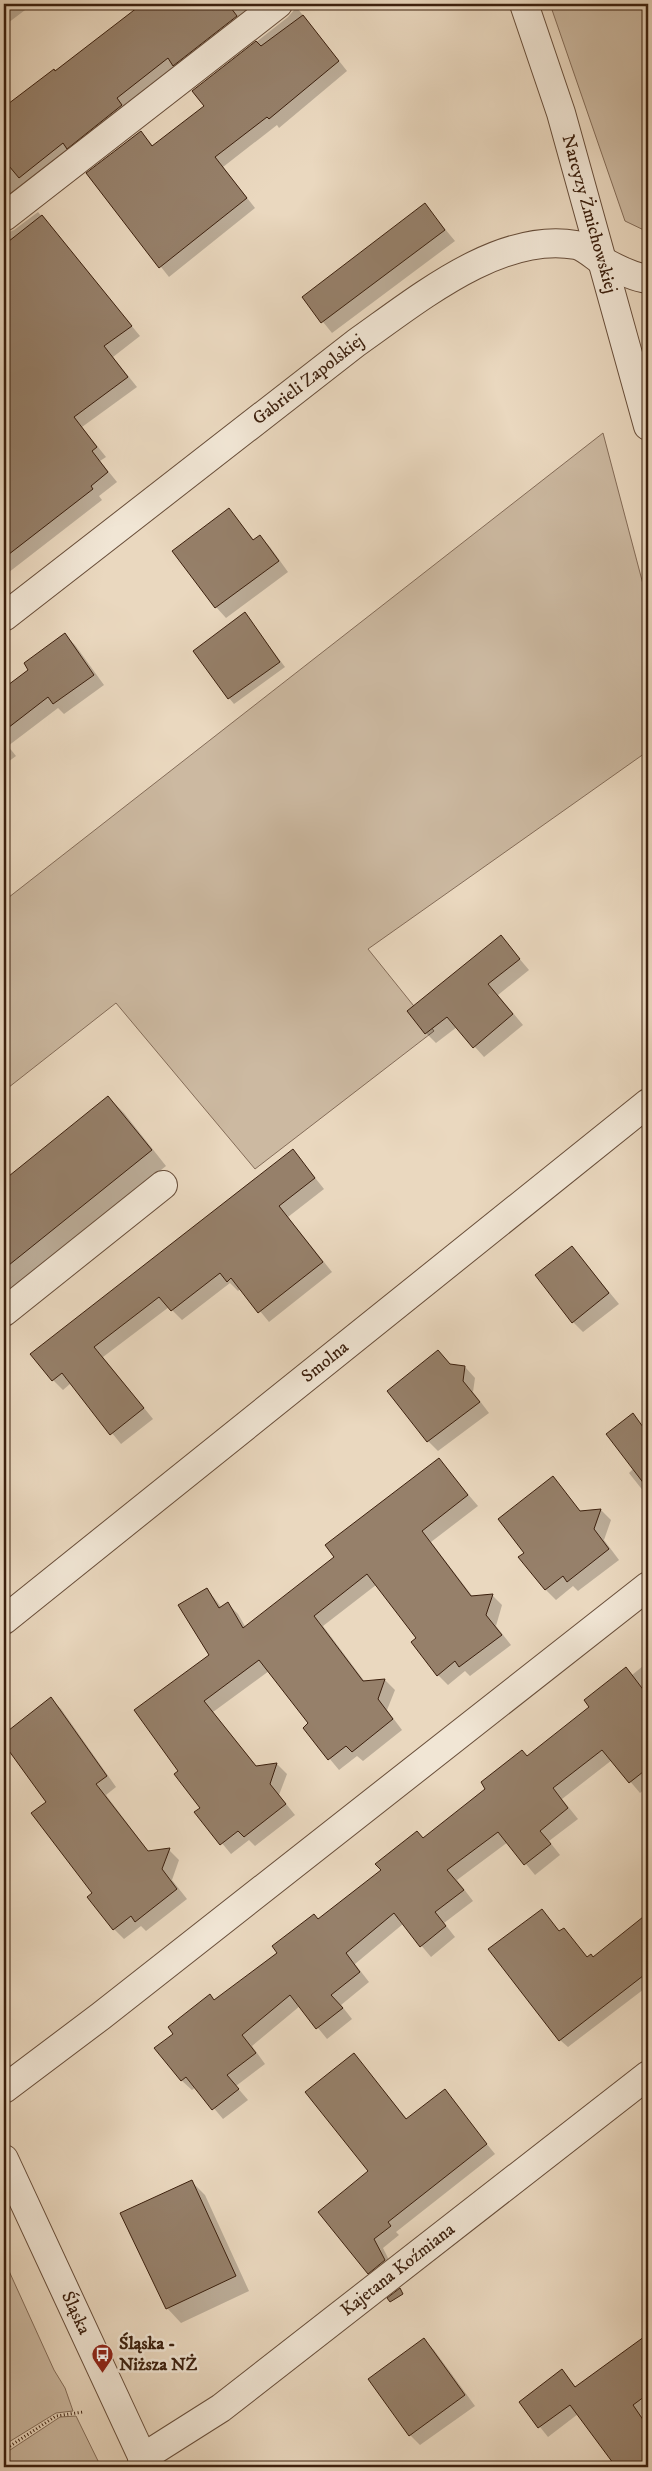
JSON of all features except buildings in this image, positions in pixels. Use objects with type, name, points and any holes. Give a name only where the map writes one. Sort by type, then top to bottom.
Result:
[{"type":"street","points":[[4,217],[278,4]]},
{"type":"street","name":"Narcyzy Żmichowskiej","points":[[524,4],[561,113],[648,426]]},
{"type":"street","name":"Gabrieli Zapolskiej","points":[[4,617],[356,343],[448,281],[493,257],[509,250],[554,242],[580,246],[601,260],[648,279]]},
{"type":"street","name":"Smolna","points":[[4,1620],[648,1103]]},
{"type":"street","points":[[4,1312],[163,1185]]},
{"type":"street","points":[[4,2089],[101,2016],[648,1586]]},
{"type":"street","name":"Kajetana Koźmiana","points":[[144,2463],[221,2408],[648,2075]]},
{"type":"street","name":"Śląska","points":[[4,2159],[144,2463]]},
{"type":"path","points":[[4,2450],[56,2416],[91,2411]]},
{"type":"path","points":[[4,2442],[9,2447]]},
{"type":"shaded area","points":[[550,4],[648,4],[648,232],[625,221]]},
{"type":"shaded area","points":[[603,433],[648,603],[648,751],[368,949],[434,1031],[255,1169],[116,1003],[4,1091],[4,901]]},
{"type":"shaded area","points":[[4,2260],[54,2370],[65,2388],[73,2411],[56,2413],[4,2445]]},
{"type":"shaded area","points":[[76,2416],[101,2467],[4,2467],[4,2454],[60,2417]]},
{"type":"place","name":"Śląska - Niższa NŻ","points":[[103,2373]]}]
